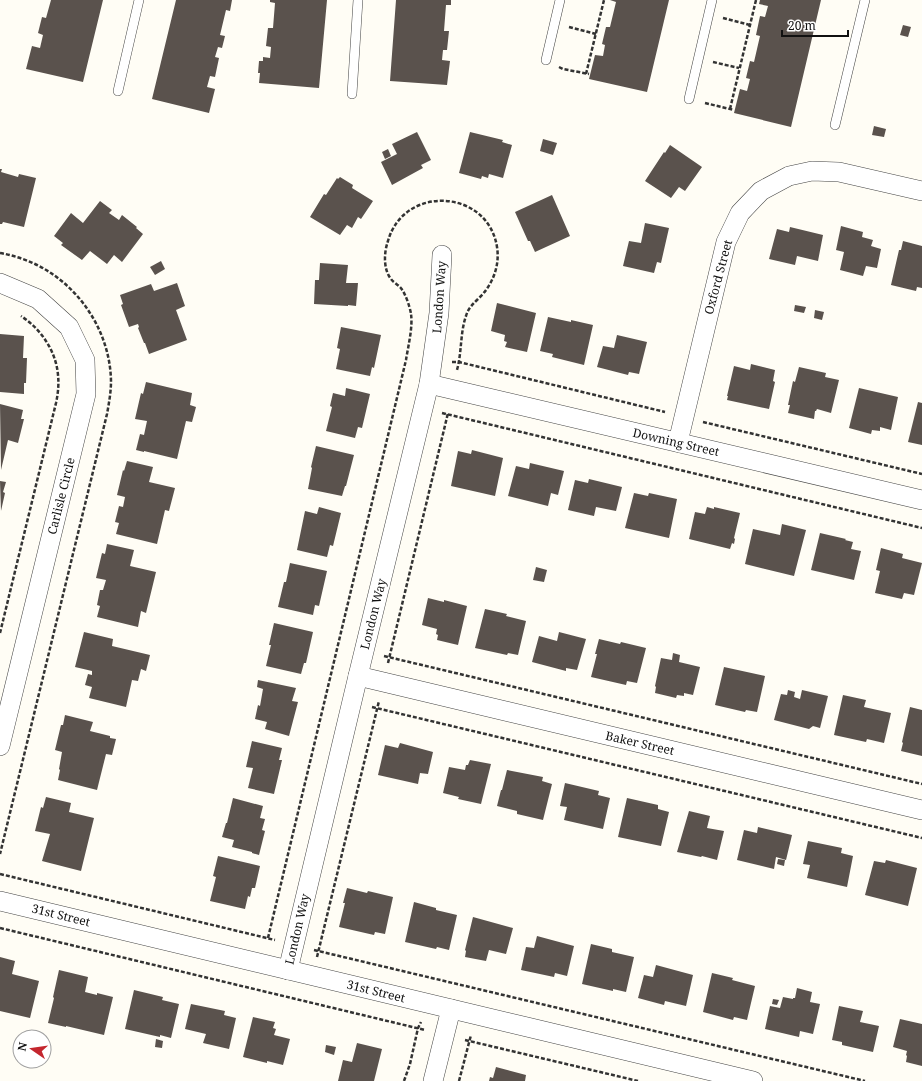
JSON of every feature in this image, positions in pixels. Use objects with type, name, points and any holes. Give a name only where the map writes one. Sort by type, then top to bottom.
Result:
[{"type":"street","name":"Oxford Street","points":[[678,442],[726,242],[740,213],[761,191],[789,176],[812,171],[839,172],[922,191]]},
{"type":"street","name":"London Way","points":[[288,970],[429,384],[440,313],[442,255]]},
{"type":"street","name":"Carlisle Circle","points":[[0,283],[38,299],[69,326],[85,360],[86,394],[0,746]]},
{"type":"street","name":"Downing Street","points":[[429,384],[922,500]]},
{"type":"street","name":"Baker Street","points":[[358,676],[922,810]]},
{"type":"street","name":"31st Street","points":[[0,901],[753,1081]]},
{"type":"street","points":[[433,1081],[451,1010]]},
{"type":"lane","points":[[118,91],[139,0]]},
{"type":"lane","points":[[352,94],[358,0]]},
{"type":"lane","points":[[546,60],[560,0]]},
{"type":"lane","points":[[689,99],[712,0]]},
{"type":"lane","points":[[835,125],[865,0]]},
{"type":"path","points":[[546,60],[563,69],[588,74],[604,0]]},
{"type":"path","points":[[689,99],[732,109],[756,0]]},
{"type":"path","points":[[708,15],[750,25]]},
{"type":"path","points":[[554,24],[596,34]]},
{"type":"path","points":[[698,59],[740,68]]},
{"type":"path","points":[[0,633],[58,394],[58,375],[54,357],[47,342],[31,324],[16,313]]},
{"type":"path","points":[[451,362],[459,362],[666,412]]},
{"type":"path","points":[[387,664],[449,406]]},
{"type":"path","points":[[440,412],[922,528]]},
{"type":"path","points":[[702,422],[922,474]]},
{"type":"path","points":[[382,655],[922,784]]},
{"type":"path","points":[[317,958],[379,701]]},
{"type":"path","points":[[369,706],[922,838]]},
{"type":"path","points":[[0,874],[276,940]]},
{"type":"path","points":[[0,928],[426,1030]]},
{"type":"path","points":[[312,949],[865,1081]]},
{"type":"path","points":[[404,1081],[410,1064],[418,1028],[421,1022]]},
{"type":"path","points":[[459,1081],[472,1032]]},
{"type":"path","points":[[461,1039],[638,1081]]},
{"type":"building","points":[[51,0],[103,0],[83,82],[26,69],[32,46],[40,48],[43,35],[38,33],[42,17],[46,18]]},
{"type":"building","points":[[176,0],[232,0],[230,11],[226,10],[220,35],[225,36],[222,48],[218,47],[215,57],[219,58],[215,77],[210,76],[207,87],[215,89],[209,113],[152,99]]},
{"type":"building","points":[[270,0],[327,0],[319,88],[259,83],[259,61],[263,61],[263,57],[270,58],[271,47],[266,46],[268,28],[273,28],[275,3],[270,2]]},
{"type":"building","points":[[396,0],[451,0],[451,5],[446,5],[444,31],[449,31],[447,50],[443,50],[442,60],[450,61],[447,85],[390,81]]},
{"type":"building","points":[[610,0],[669,0],[647,92],[589,79],[595,55],[603,56],[605,45],[602,44],[606,27],[610,27],[616,2]]},
{"type":"building","points":[[760,0],[821,0],[791,127],[734,113],[740,89],[747,91],[750,79],[746,78],[750,61],[754,62],[760,36],[756,35],[760,16],[765,17],[768,6],[759,4]]},
{"type":"building","points":[[903,25],[911,27],[908,37],[900,35]]},
{"type":"building","points":[[874,126],[886,129],[884,137],[872,135]]},
{"type":"building","points":[[417,132],[431,160],[421,165],[423,168],[392,185],[381,162],[397,154],[392,144]]},
{"type":"building","points":[[470,132],[503,140],[502,142],[512,145],[503,178],[489,174],[488,178],[482,176],[481,179],[459,173]]},
{"type":"building","points":[[543,139],[557,143],[553,155],[540,151]]},
{"type":"building","points":[[670,145],[702,167],[685,191],[679,187],[671,198],[645,181]]},
{"type":"building","points":[[388,149],[391,156],[385,159],[382,152]]},
{"type":"building","points":[[0,169],[2,169],[1,172],[18,177],[19,174],[36,178],[24,227],[3,222],[0,224]]},
{"type":"building","points":[[340,177],[353,185],[352,188],[373,201],[361,219],[358,217],[352,228],[347,225],[340,235],[310,217],[324,194],[326,195],[337,178],[338,179]]},
{"type":"building","points":[[552,195],[570,236],[535,252],[530,241],[528,241],[515,212]]},
{"type":"building","points":[[100,201],[112,210],[109,213],[119,220],[122,215],[143,234],[122,262],[114,255],[107,264],[90,251],[82,260],[61,245],[63,243],[54,236],[71,213],[83,223]]},
{"type":"building","points":[[645,223],[669,228],[661,263],[657,262],[654,273],[623,266],[629,241],[641,243]]},
{"type":"building","points":[[841,226],[863,232],[862,237],[873,240],[871,246],[881,249],[877,268],[866,266],[863,276],[840,270],[844,252],[836,250]]},
{"type":"building","points":[[790,227],[823,235],[818,261],[797,256],[795,265],[769,259],[777,229],[789,232]]},
{"type":"building","points":[[903,241],[922,246],[922,288],[917,287],[916,291],[891,285],[899,250],[901,250]]},
{"type":"building","points":[[161,261],[165,269],[155,275],[150,267]]},
{"type":"building","points":[[320,263],[348,265],[346,283],[358,283],[356,306],[314,304],[315,280],[319,280]]},
{"type":"building","points":[[177,283],[185,306],[176,310],[187,340],[149,354],[138,328],[138,324],[129,327],[121,305],[123,304],[120,295],[151,284],[154,291]]},
{"type":"building","points":[[497,303],[536,313],[527,352],[505,347],[507,342],[504,341],[505,335],[491,331]]},
{"type":"building","points":[[795,305],[806,307],[804,313],[794,311]]},
{"type":"building","points":[[815,310],[824,312],[822,320],[814,318]]},
{"type":"building","points":[[548,317],[593,325],[584,365],[552,357],[553,354],[540,351]]},
{"type":"building","points":[[341,327],[381,335],[374,368],[372,367],[370,376],[336,369],[340,349],[337,348]]},
{"type":"building","points":[[0,334],[24,336],[23,358],[27,358],[24,394],[0,392]]},
{"type":"building","points":[[617,335],[647,342],[639,374],[629,372],[628,375],[597,367],[603,346],[614,348]]},
{"type":"building","points":[[751,364],[775,370],[773,381],[775,382],[769,409],[727,400],[734,366],[750,370]]},
{"type":"building","points":[[799,367],[826,373],[825,377],[839,380],[831,413],[817,409],[815,411],[814,419],[788,413],[790,405],[788,405],[793,381],[795,382]]},
{"type":"building","points":[[146,382],[192,393],[190,405],[196,407],[192,422],[186,421],[177,459],[136,450],[140,434],[144,435],[147,421],[135,419],[141,393],[143,394]]},
{"type":"building","points":[[346,388],[370,394],[362,428],[358,427],[355,438],[326,431],[332,407],[330,406],[333,393],[345,396]]},
{"type":"building","points":[[859,388],[898,397],[891,430],[880,427],[880,431],[872,430],[871,434],[849,428]]},
{"type":"building","points":[[918,402],[922,403],[922,445],[908,442]]},
{"type":"building","points":[[0,404],[23,410],[21,419],[24,419],[18,443],[8,440],[1,470]]},
{"type":"building","points":[[316,446],[354,455],[342,496],[308,489]]},
{"type":"building","points":[[472,450],[503,458],[495,496],[451,486],[458,451],[471,454]]},
{"type":"building","points":[[127,461],[153,467],[149,482],[175,488],[169,511],[165,510],[157,544],[116,534],[119,523],[115,522],[119,506],[123,507],[125,497],[117,495],[123,470],[124,471]]},
{"type":"building","points":[[530,463],[564,471],[558,495],[551,493],[548,506],[508,496],[516,466],[529,469]]},
{"type":"building","points":[[589,479],[622,487],[616,511],[596,507],[594,516],[568,510],[575,480],[588,483]]},
{"type":"building","points":[[0,481],[6,482],[3,492],[5,493],[1,511]]},
{"type":"building","points":[[634,493],[648,496],[649,493],[677,499],[669,538],[625,528]]},
{"type":"building","points":[[319,507],[341,513],[333,546],[330,545],[327,557],[297,550],[305,511],[317,514]]},
{"type":"building","points":[[707,507],[714,509],[714,507],[740,513],[734,544],[732,543],[730,549],[689,539],[695,512],[705,514]]},
{"type":"building","points":[[782,524],[806,530],[794,576],[745,564],[753,529],[780,535]]},
{"type":"building","points":[[820,533],[853,542],[851,549],[861,551],[854,580],[811,570]]},
{"type":"building","points":[[107,544],[134,550],[130,566],[156,572],[146,613],[141,611],[138,627],[97,617],[100,606],[97,605],[100,590],[103,590],[106,580],[96,578],[102,553],[105,554]]},
{"type":"building","points":[[881,548],[903,554],[902,558],[922,563],[914,595],[904,593],[902,599],[875,593],[880,571],[876,570]]},
{"type":"building","points":[[290,563],[327,571],[319,606],[315,605],[313,615],[278,607]]},
{"type":"building","points":[[536,567],[547,570],[544,582],[533,580]]},
{"type":"building","points":[[428,598],[444,602],[444,600],[467,606],[458,645],[437,640],[437,629],[422,625]]},
{"type":"building","points":[[485,609],[507,614],[506,616],[526,621],[518,655],[508,653],[507,655],[475,648]]},
{"type":"building","points":[[274,623],[313,632],[306,663],[304,663],[301,674],[266,666]]},
{"type":"building","points":[[84,632],[113,639],[112,646],[150,655],[146,671],[141,669],[138,681],[132,680],[126,707],[89,698],[92,687],[85,685],[88,674],[92,675],[92,671],[75,667]]},
{"type":"building","points":[[559,632],[586,639],[577,670],[566,668],[566,671],[532,662],[539,636],[557,641]]},
{"type":"building","points":[[599,639],[646,648],[637,683],[627,681],[626,685],[591,677]]},
{"type":"building","points":[[673,653],[680,655],[679,662],[700,667],[693,695],[684,693],[684,696],[677,695],[676,698],[655,693],[661,658],[672,660]]},
{"type":"building","points":[[724,667],[765,676],[757,712],[746,710],[745,712],[715,705]]},
{"type":"building","points":[[258,680],[296,688],[292,701],[298,702],[289,736],[265,729],[267,722],[255,719],[258,705],[260,706],[263,689],[257,687]]},
{"type":"building","points":[[788,690],[795,692],[794,697],[800,699],[802,690],[828,696],[820,728],[813,726],[809,729],[774,720],[781,694],[787,695]]},
{"type":"building","points":[[843,695],[866,700],[864,707],[891,713],[884,743],[867,739],[866,742],[834,735]]},
{"type":"building","points":[[910,707],[922,710],[922,756],[901,751]]},
{"type":"building","points":[[65,715],[93,722],[90,731],[116,739],[112,755],[106,754],[97,790],[58,780],[62,752],[55,750]]},
{"type":"building","points":[[252,741],[282,748],[279,760],[282,760],[274,794],[248,788],[253,768],[246,767]]},
{"type":"building","points":[[400,743],[433,752],[428,774],[420,773],[418,784],[378,775],[385,745],[398,748]]},
{"type":"building","points":[[470,760],[491,764],[481,804],[458,799],[459,797],[443,793],[449,767],[465,770],[466,765],[468,765]]},
{"type":"building","points":[[507,770],[543,777],[542,781],[552,784],[543,820],[517,814],[517,811],[497,806]]},
{"type":"building","points":[[565,783],[599,791],[598,795],[610,798],[603,829],[564,820],[567,807],[560,806]]},
{"type":"building","points":[[46,797],[71,803],[69,812],[94,818],[81,871],[42,861],[50,834],[35,831],[41,807],[43,808]]},
{"type":"building","points":[[233,798],[263,806],[260,818],[265,819],[262,830],[265,831],[259,855],[232,847],[234,840],[222,837]]},
{"type":"building","points":[[627,798],[658,805],[658,809],[669,812],[661,846],[618,837]]},
{"type":"building","points":[[689,811],[710,816],[707,828],[724,831],[717,860],[677,852]]},
{"type":"building","points":[[758,827],[792,835],[786,860],[776,857],[774,869],[737,860],[744,830],[757,833]]},
{"type":"building","points":[[808,841],[842,848],[841,853],[853,856],[847,887],[807,878],[810,865],[803,864]]},
{"type":"building","points":[[218,856],[260,866],[255,888],[252,888],[250,897],[248,896],[245,909],[210,901],[216,877],[213,876]]},
{"type":"building","points":[[778,859],[785,860],[784,866],[777,864]]},
{"type":"building","points":[[886,860],[917,868],[908,906],[865,895],[874,861],[885,863]]},
{"type":"building","points":[[347,888],[393,897],[385,934],[375,932],[374,935],[339,927]]},
{"type":"building","points":[[414,902],[436,908],[436,910],[457,915],[449,950],[437,947],[436,949],[405,942]]},
{"type":"building","points":[[473,917],[513,928],[506,954],[489,950],[486,961],[465,957],[465,950]]},
{"type":"building","points":[[537,936],[574,946],[567,976],[555,973],[554,977],[521,970],[526,947],[534,948]]},
{"type":"building","points":[[591,944],[612,949],[612,952],[634,957],[626,992],[613,989],[613,991],[582,984]]},
{"type":"building","points":[[0,957],[15,961],[12,974],[39,981],[30,1018],[0,1011]]},
{"type":"building","points":[[656,965],[693,975],[686,1006],[665,1001],[664,1005],[638,998],[644,975],[653,977]]},
{"type":"building","points":[[59,970],[88,977],[85,992],[113,997],[104,1035],[48,1023]]},
{"type":"building","points":[[712,973],[733,978],[732,980],[755,986],[747,1020],[734,1017],[733,1020],[703,1012]]},
{"type":"building","points":[[797,988],[812,992],[810,1002],[820,1004],[813,1034],[800,1031],[799,1037],[765,1029],[770,1006],[780,1008],[783,997],[795,998]]},
{"type":"building","points":[[134,990],[163,997],[162,1000],[179,1004],[171,1038],[125,1029]]},
{"type":"building","points":[[773,999],[779,1000],[777,1005],[772,1004]]},
{"type":"building","points":[[191,1004],[225,1011],[224,1015],[236,1018],[229,1049],[203,1043],[206,1034],[185,1029]]},
{"type":"building","points":[[839,1006],[863,1011],[860,1022],[879,1026],[873,1052],[842,1045],[842,1042],[832,1040]]},
{"type":"building","points":[[253,1017],[275,1022],[273,1028],[276,1029],[274,1035],[290,1039],[283,1065],[243,1057]]},
{"type":"building","points":[[900,1019],[922,1024],[922,1066],[906,1062],[907,1051],[893,1047]]},
{"type":"building","points":[[156,1039],[163,1041],[162,1048],[155,1047]]},
{"type":"building","points":[[357,1043],[382,1049],[374,1081],[338,1081],[343,1060],[352,1062]]},
{"type":"building","points":[[326,1045],[336,1047],[334,1055],[325,1052]]},
{"type":"building","points":[[496,1067],[526,1075],[525,1081],[489,1081],[490,1077],[493,1078]]}]
